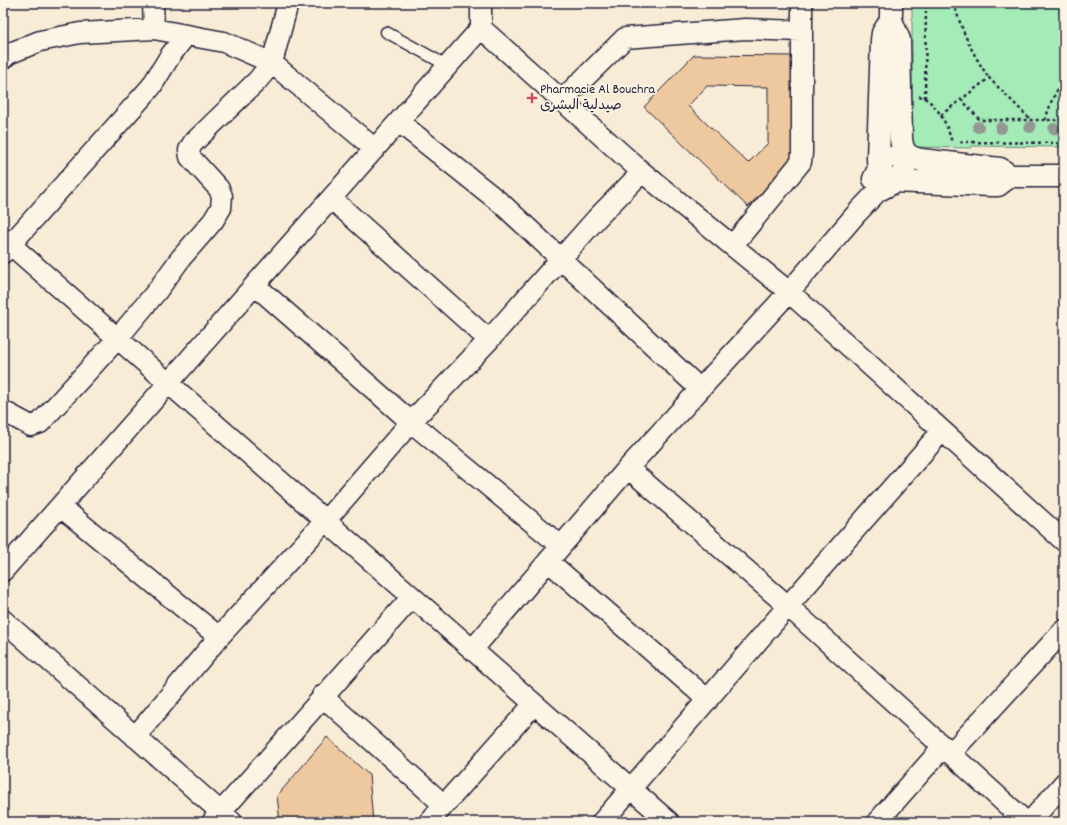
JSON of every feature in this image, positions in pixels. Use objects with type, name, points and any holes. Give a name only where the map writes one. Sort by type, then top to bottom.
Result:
[{"type":"street","points":[[154,3],[154,29]]},
{"type":"street","points":[[3,411],[31,426],[40,423],[117,339],[157,291],[181,258],[213,221],[221,208],[222,196],[219,189],[190,157],[189,150],[193,143],[258,82],[272,63],[287,7],[286,3]]},
{"type":"street","points":[[3,571],[61,507],[167,383],[256,286],[481,28],[481,3]]},
{"type":"street","points":[[733,245],[801,162],[802,3]]},
{"type":"street","points":[[473,649],[628,468],[789,292],[856,213],[877,192],[898,181],[907,156],[901,139],[899,40],[891,12]]},
{"type":"street","points":[[891,12],[882,40],[878,167],[884,178],[898,181],[991,185],[1005,182],[1010,176]]},
{"type":"street","points":[[481,28],[642,172],[789,292],[1064,541]]},
{"type":"street","points":[[3,59],[8,54],[40,41],[80,33],[154,29],[224,42],[272,63],[375,149]]},
{"type":"street","points":[[562,100],[625,38],[746,29],[801,31]]},
{"type":"street","points":[[186,35],[170,56],[151,87],[6,245],[326,520],[669,822]]},
{"type":"street","points":[[399,122],[502,204],[700,389]]},
{"type":"street","points":[[856,213],[878,167],[886,158],[907,156],[929,162],[952,153],[1000,169],[1010,176],[1064,176]]},
{"type":"street","points":[[135,737],[219,637],[326,520],[411,422],[562,260],[597,218],[642,172]]},
{"type":"street","points":[[332,199],[489,340]]},
{"type":"street","points":[[256,286],[411,422],[561,546]]},
{"type":"street","points":[[602,822],[788,606],[942,431]]},
{"type":"street","points":[[628,468],[788,606],[1026,822]]},
{"type":"street","points":[[61,507],[219,637]]},
{"type":"street","points":[[548,561],[708,700]]},
{"type":"street","points":[[3,620],[135,737],[222,819],[322,696],[412,597]]},
{"type":"street","points":[[877,822],[1064,630]]},
{"type":"street","points":[[322,696],[444,805]]},
{"type":"street","points":[[428,822],[534,704]]},
{"type":"street","points":[[1030,822],[1064,783]]},
{"type":"lane","points":[[386,32],[448,66]]},
{"type":"path","points":[[925,98],[926,3]]},
{"type":"path","points":[[954,3],[961,26],[969,44],[989,78],[1030,120]]},
{"type":"path","points":[[941,115],[989,78]]},
{"type":"path","points":[[1045,120],[1052,100],[1064,78]]},
{"type":"path","points":[[901,95],[925,98],[941,115],[948,128],[952,153],[1064,143]]},
{"type":"path","points":[[961,99],[980,120],[1064,120]]},
{"type":"green space","points":[[912,3],[1064,3],[1064,147],[972,146],[971,148],[916,147],[912,145]]},
{"type":"building","points":[[694,55],[799,56],[798,155],[748,207],[644,107]],"holes":[[[707,86],[768,87],[768,143],[748,163],[688,106]]]},
{"type":"building","points":[[327,737],[369,775],[373,822],[280,822],[277,796]]},
{"type":"place","name":"Pharmacie Al Bouchra صيدلية البشرى","points":[[532,98]]}]
